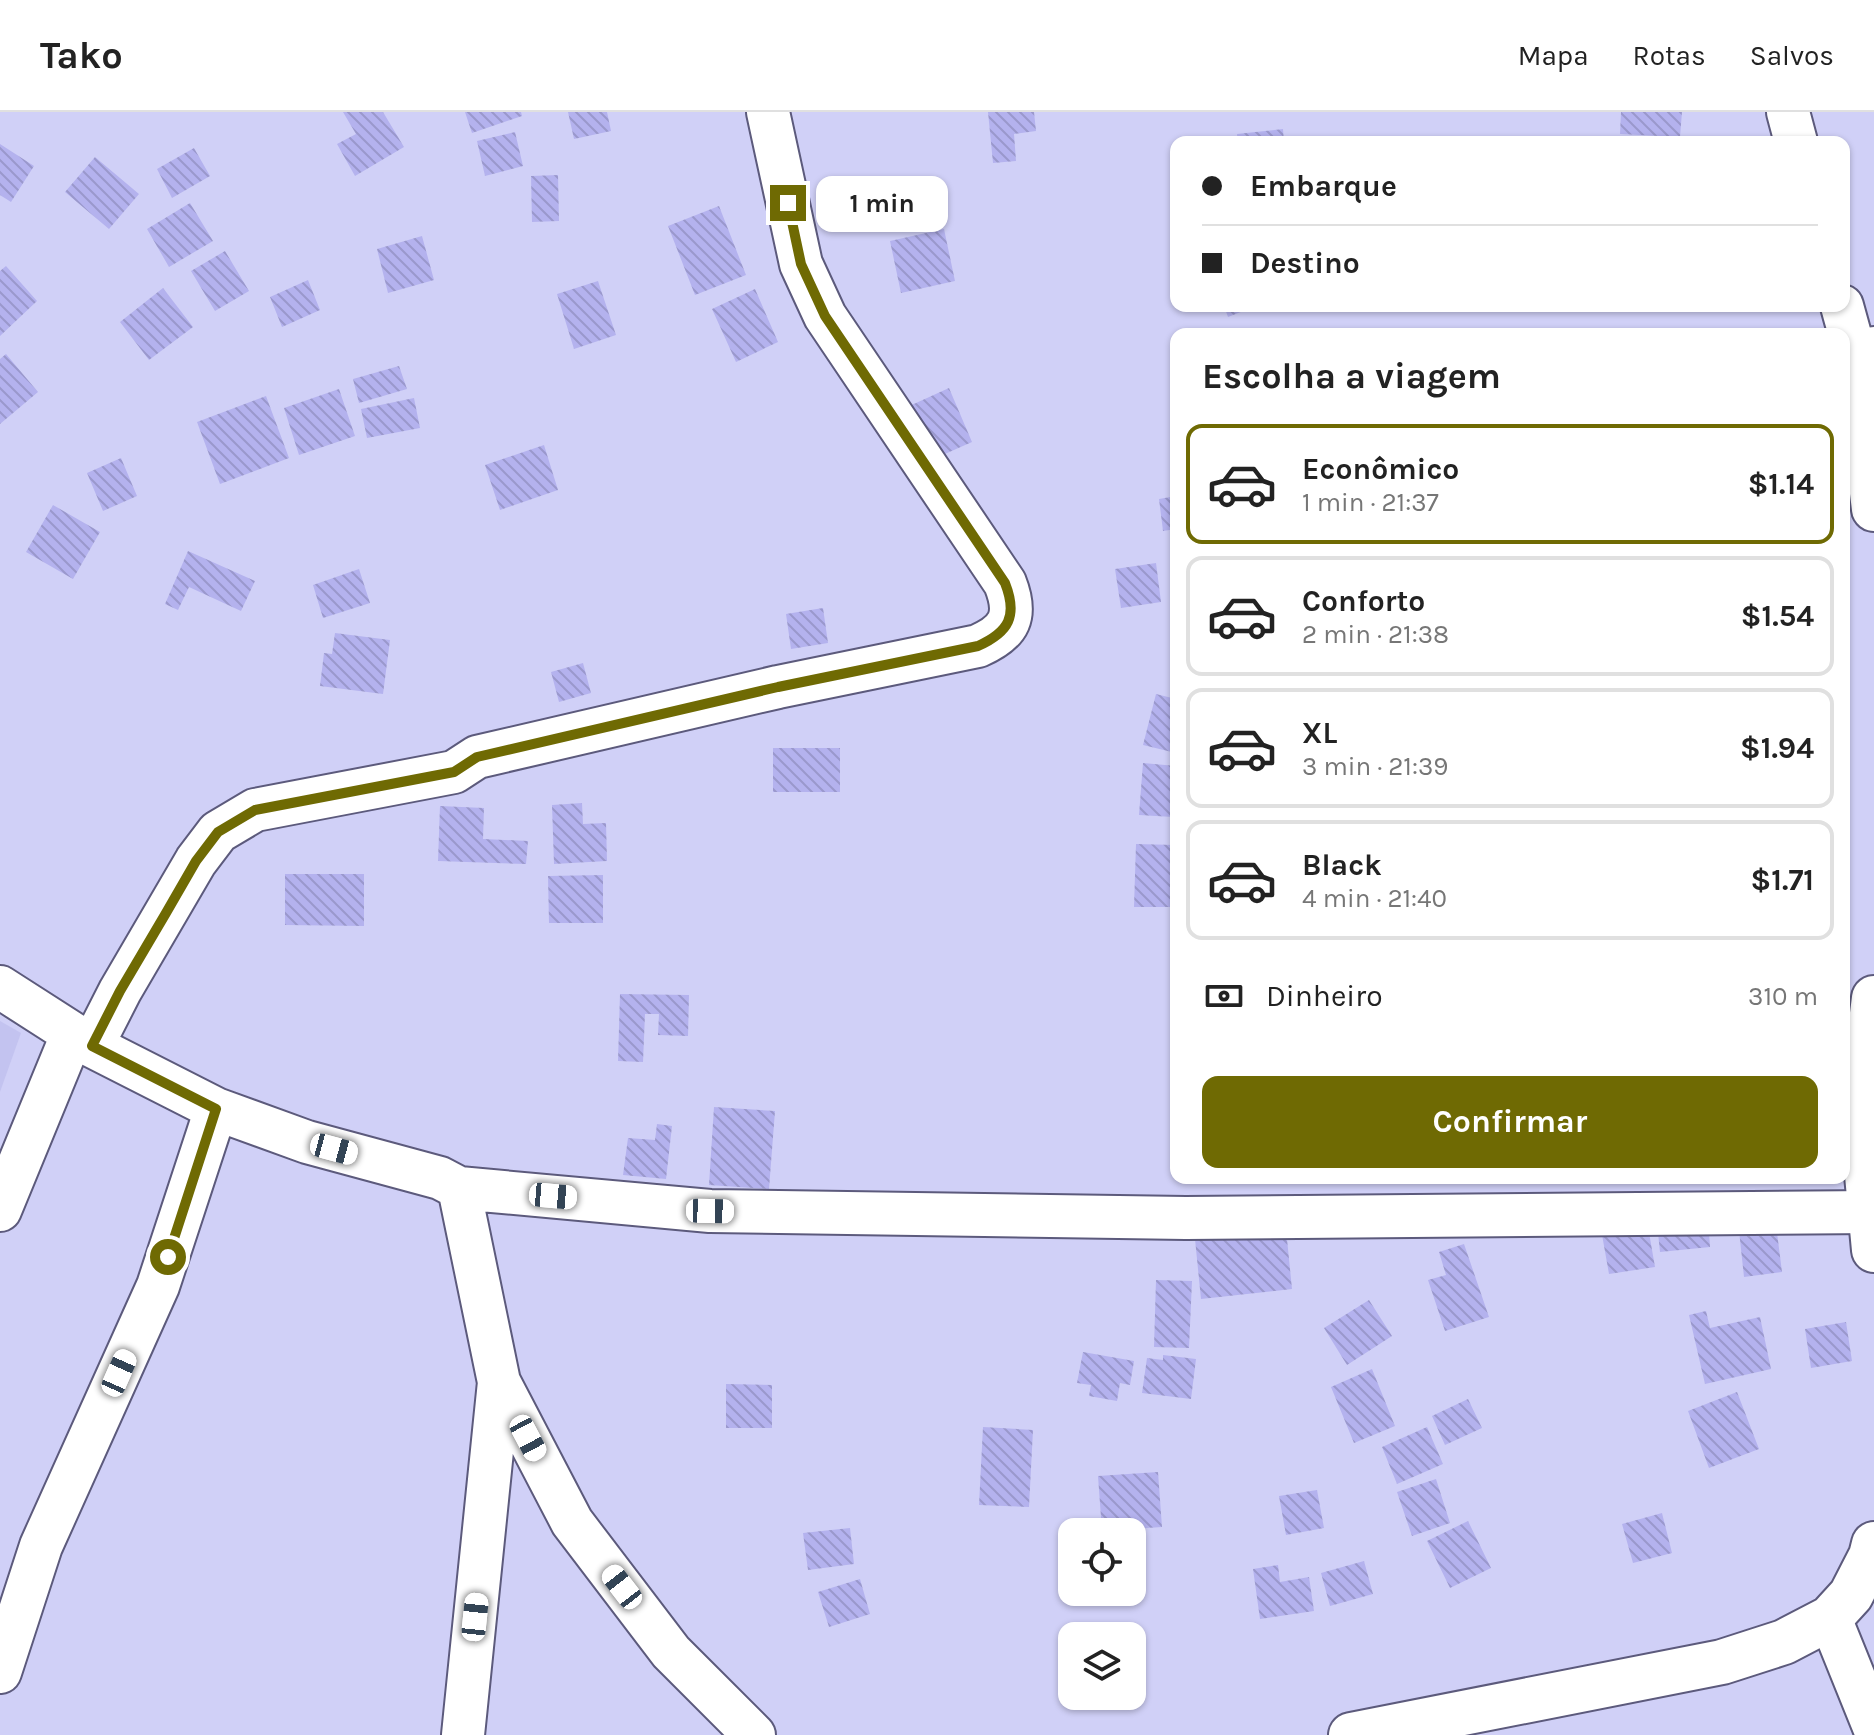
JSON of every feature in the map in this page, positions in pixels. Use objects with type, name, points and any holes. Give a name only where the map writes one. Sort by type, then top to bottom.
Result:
[{"type":"street","points":[[0,1210],[82,1040],[120,991],[196,861],[218,832],[255,810],[454,772],[477,757],[778,687],[978,646],[999,637],[1010,620],[1012,600],[1005,583],[825,316],[801,264],[768,112]]},
{"type":"street","points":[[1788,112],[1794,136]]},
{"type":"street","points":[[1845,312],[1865,351],[1874,509]]},
{"type":"street","points":[[0,987],[82,1040],[216,1109],[307,1142],[440,1178],[459,1188],[726,1211],[1873,1225],[1863,1132],[1863,1087],[1874,998]]},
{"type":"street","points":[[0,1672],[41,1546],[158,1286],[216,1109]]},
{"type":"street","points":[[459,1188],[499,1382],[572,1522],[671,1652],[754,1735]]},
{"type":"street","points":[[463,1735],[499,1382]]},
{"type":"street","points":[[1351,1735],[1722,1662],[1784,1642],[1830,1618],[1851,1595],[1874,1544]]},
{"type":"street","points":[[1830,1618],[1874,1727]]},
{"type":"shaded area","points":[[0,1021],[21,1033],[0,1092]]},
{"type":"building","points":[[343,112],[383,112],[404,147],[355,176],[337,144],[356,134]]},
{"type":"building","points":[[465,112],[521,112],[522,116],[472,133]]},
{"type":"building","points":[[568,112],[607,112],[611,131],[574,139]]},
{"type":"building","points":[[988,112],[1034,112],[1036,131],[1014,134],[1016,161],[993,163]]},
{"type":"building","points":[[1621,112],[1682,112],[1680,136],[1620,134]]},
{"type":"building","points":[[1283,129],[1284,136],[1237,136]]},
{"type":"building","points":[[515,132],[523,166],[485,176],[477,141]]},
{"type":"building","points":[[0,144],[34,166],[11,202],[0,195]]},
{"type":"building","points":[[194,148],[210,176],[172,198],[157,169]]},
{"type":"building","points":[[95,157],[139,194],[109,229],[65,192]]},
{"type":"building","points":[[558,175],[559,221],[532,222],[531,176]]},
{"type":"building","points":[[190,203],[213,241],[169,267],[147,229]]},
{"type":"building","points":[[719,206],[746,275],[695,295],[668,226]]},
{"type":"building","points":[[944,229],[955,281],[901,293],[890,241]]},
{"type":"building","points":[[422,236],[434,280],[388,293],[377,249]]},
{"type":"building","points":[[225,251],[249,291],[215,311],[191,271]]},
{"type":"building","points":[[6,266],[37,301],[0,336],[0,271]]},
{"type":"building","points":[[308,280],[320,310],[282,327],[270,297]]},
{"type":"building","points":[[598,281],[616,335],[574,349],[557,294]]},
{"type":"building","points":[[163,288],[193,327],[149,360],[120,322]]},
{"type":"building","points":[[755,289],[778,342],[736,362],[712,309]]},
{"type":"building","points":[[6,354],[38,392],[0,424],[0,359]]},
{"type":"building","points":[[399,366],[407,389],[359,403],[353,379]]},
{"type":"building","points":[[949,388],[972,442],[929,461],[905,408]]},
{"type":"building","points":[[339,389],[355,436],[299,455],[284,408]]},
{"type":"building","points":[[266,396],[289,458],[220,484],[197,422]]},
{"type":"building","points":[[414,398],[420,428],[367,438],[361,409]]},
{"type":"building","points":[[544,445],[558,490],[500,510],[485,465]]},
{"type":"building","points":[[121,458],[137,496],[103,511],[87,473]]},
{"type":"building","points":[[1170,497],[1170,530],[1163,531],[1159,499]]},
{"type":"building","points":[[53,505],[100,532],[73,579],[26,552]]},
{"type":"building","points":[[188,551],[255,581],[241,611],[189,587],[178,610],[165,604]]},
{"type":"building","points":[[1156,563],[1161,602],[1121,608],[1115,569]]},
{"type":"building","points":[[359,569],[370,603],[323,618],[313,585]]},
{"type":"building","points":[[823,608],[828,643],[791,649],[786,614]]},
{"type":"building","points":[[335,633],[390,640],[383,694],[320,686],[324,653],[332,654]]},
{"type":"building","points":[[583,663],[591,693],[559,702],[551,672]]},
{"type":"building","points":[[1156,694],[1170,698],[1170,752],[1143,745]]},
{"type":"building","points":[[773,748],[840,748],[840,792],[773,792]]},
{"type":"building","points":[[1143,763],[1170,765],[1170,817],[1139,815]]},
{"type":"building","points":[[582,803],[583,824],[606,823],[607,861],[554,864],[552,805]]},
{"type":"building","points":[[440,806],[484,808],[483,839],[528,841],[526,864],[438,861]]},
{"type":"building","points":[[1136,844],[1170,845],[1170,907],[1134,907]]},
{"type":"building","points":[[285,874],[364,874],[364,926],[285,925]]},
{"type":"building","points":[[603,875],[603,923],[549,923],[548,876]]},
{"type":"building","points":[[620,994],[689,995],[688,1036],[658,1035],[659,1014],[645,1014],[643,1062],[618,1061]]},
{"type":"building","points":[[714,1107],[775,1111],[769,1189],[709,1185]]},
{"type":"building","points":[[657,1124],[672,1126],[666,1179],[623,1175],[628,1138],[655,1140]]},
{"type":"building","points":[[1775,1217],[1782,1272],[1744,1277],[1738,1221]]},
{"type":"building","points":[[1708,1218],[1710,1247],[1660,1252],[1657,1223]]},
{"type":"building","points":[[1647,1221],[1655,1267],[1609,1274],[1601,1229]]},
{"type":"building","points":[[1286,1229],[1292,1289],[1201,1299],[1195,1239]]},
{"type":"building","points":[[1464,1244],[1489,1317],[1445,1331],[1428,1280],[1446,1275],[1439,1252]]},
{"type":"building","points":[[1156,1280],[1192,1281],[1189,1348],[1154,1347]]},
{"type":"building","points":[[1369,1300],[1392,1336],[1347,1365],[1324,1328]]},
{"type":"building","points":[[1706,1311],[1710,1328],[1760,1317],[1771,1369],[1705,1384],[1689,1315]]},
{"type":"building","points":[[1846,1322],[1852,1361],[1811,1368],[1805,1329]]},
{"type":"building","points":[[1083,1352],[1134,1361],[1130,1385],[1120,1383],[1117,1401],[1089,1396],[1091,1385],[1077,1383]]},
{"type":"building","points":[[1163,1355],[1196,1359],[1191,1399],[1142,1393],[1147,1358],[1163,1360]]},
{"type":"building","points":[[1372,1369],[1395,1426],[1354,1443],[1331,1387]]},
{"type":"building","points":[[726,1384],[772,1385],[772,1428],[726,1428]]},
{"type":"building","points":[[1737,1392],[1759,1449],[1709,1468],[1688,1411]]},
{"type":"building","points":[[1468,1399],[1482,1428],[1445,1445],[1432,1416]]},
{"type":"building","points":[[983,1427],[1033,1430],[1029,1507],[979,1505]]},
{"type":"building","points":[[1427,1427],[1443,1464],[1397,1484],[1382,1447]]},
{"type":"building","points":[[1158,1472],[1162,1527],[1146,1528],[1146,1518],[1101,1518],[1098,1476]]},
{"type":"building","points":[[1436,1479],[1450,1523],[1412,1536],[1397,1492]]},
{"type":"building","points":[[1317,1490],[1324,1528],[1286,1535],[1279,1496]]},
{"type":"building","points":[[1662,1513],[1672,1553],[1633,1563],[1622,1524]]},
{"type":"building","points":[[1468,1521],[1491,1568],[1450,1588],[1427,1541]]},
{"type":"building","points":[[850,1528],[854,1564],[808,1570],[803,1533]]},
{"type":"building","points":[[1364,1561],[1373,1594],[1330,1606],[1321,1573]]},
{"type":"building","points":[[1278,1565],[1280,1582],[1309,1577],[1314,1611],[1260,1619],[1253,1569]]},
{"type":"building","points":[[860,1579],[870,1614],[829,1627],[818,1592]]},
{"type":"route","points":[[168,1257],[216,1109],[92,1046],[120,991],[196,861],[218,832],[255,810],[454,772],[477,757],[778,687],[978,646],[999,637],[1010,620],[1012,600],[1005,583],[825,316],[801,264],[788,203]]}]
